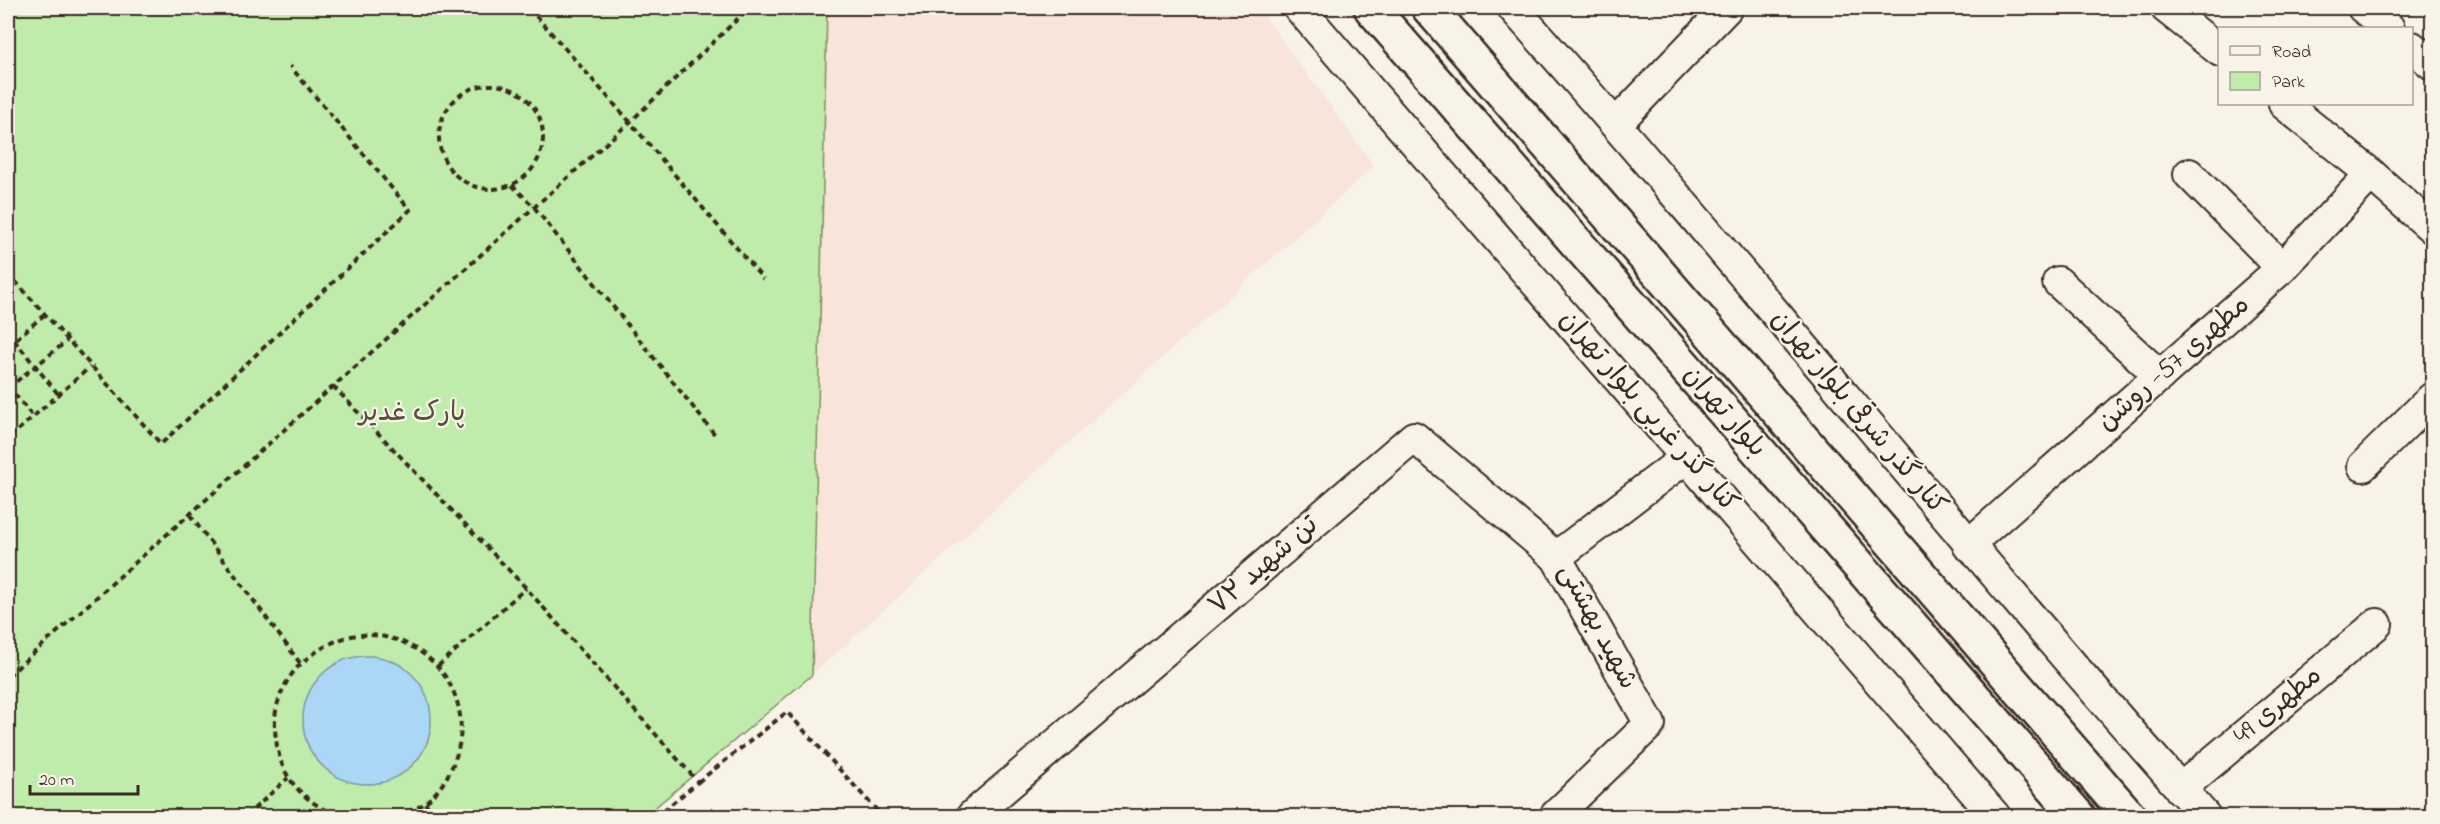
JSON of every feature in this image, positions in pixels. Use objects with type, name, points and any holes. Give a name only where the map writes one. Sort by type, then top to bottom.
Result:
[{"type":"main road","name":"بلوار تهران","points":[[1371,8],[2078,816]]},
{"type":"main road","name":"بلوار تهران","points":[[1429,8],[2129,816]]},
{"type":"street","name":"کنار گذر غربی بلوار تهران","points":[[1299,8],[1995,816]]},
{"type":"street","name":"کنار گذر شرقی بلوار تهران","points":[[1513,8],[1616,124],[1968,545],[2205,816]]},
{"type":"street","points":[[1616,124],[1727,8]]},
{"type":"street","points":[[2166,8],[2218,49]]},
{"type":"street","points":[[2363,8],[2388,27]]},
{"type":"street","points":[[2413,48],[2433,64]]},
{"type":"street","points":[[2285,105],[2433,228]]},
{"type":"street","points":[[2189,174],[2282,268]]},
{"type":"street","name":"مطهری 57- روشن","points":[[1968,545],[2282,268],[2370,174]]},
{"type":"street","points":[[2058,282],[2160,376]]},
{"type":"street","points":[[2363,466],[2433,398]]},
{"type":"street","name":"۷۲ تن شهید","points":[[983,813],[1414,437],[1556,558]]},
{"type":"street","name":"شهید بهشتی","points":[[1555,816],[1650,724],[1556,558],[1687,457]]},
{"type":"street","name":"مطهری 49","points":[[2180,789],[2377,624]]},
{"type":"path","points":[[529,8],[630,122],[763,279]]},
{"type":"path","points":[[8,676],[630,122],[749,8]]},
{"type":"path","points":[[8,273],[161,444],[410,210],[290,66]]},
{"type":"path","points":[[493,84],[515,90],[533,105],[543,127],[542,150],[531,171],[512,185],[489,189],[466,183],[448,168],[438,147],[440,123],[451,102],[470,88],[493,84]]},
{"type":"path","points":[[512,185],[534,207],[716,436]]},
{"type":"path","points":[[8,290],[16,283]]},
{"type":"path","points":[[8,346],[44,315]]},
{"type":"path","points":[[14,340],[59,395]]},
{"type":"path","points":[[34,417],[8,387],[67,341]]},
{"type":"path","points":[[10,437],[90,367]]},
{"type":"path","points":[[333,386],[526,588],[698,782]]},
{"type":"path","points":[[189,514],[300,663]]},
{"type":"path","points":[[438,666],[526,588]]},
{"type":"path","points":[[336,816],[309,801],[288,778],[276,750],[274,718],[283,689],[300,663],[325,645],[354,636],[385,636],[414,646],[438,666],[455,692],[462,722],[459,753],[446,781],[425,803],[399,816]]},
{"type":"path","points":[[657,816],[787,712],[882,816]]},
{"type":"path","points":[[246,816],[288,778]]},
{"type":"path","points":[[425,803],[435,816]]},
{"type":"shaded area","points":[[827,8],[1259,8],[1374,166],[812,675]]},
{"type":"green space","name":"پارک غدیر","points":[[8,8],[827,8],[812,675],[645,816],[8,816]]},
{"type":"water","points":[[367,656],[391,661],[412,675],[426,696],[431,720],[426,744],[412,765],[391,779],[367,784],[343,779],[322,765],[308,744],[303,720],[308,696],[322,675],[343,661]]}]
